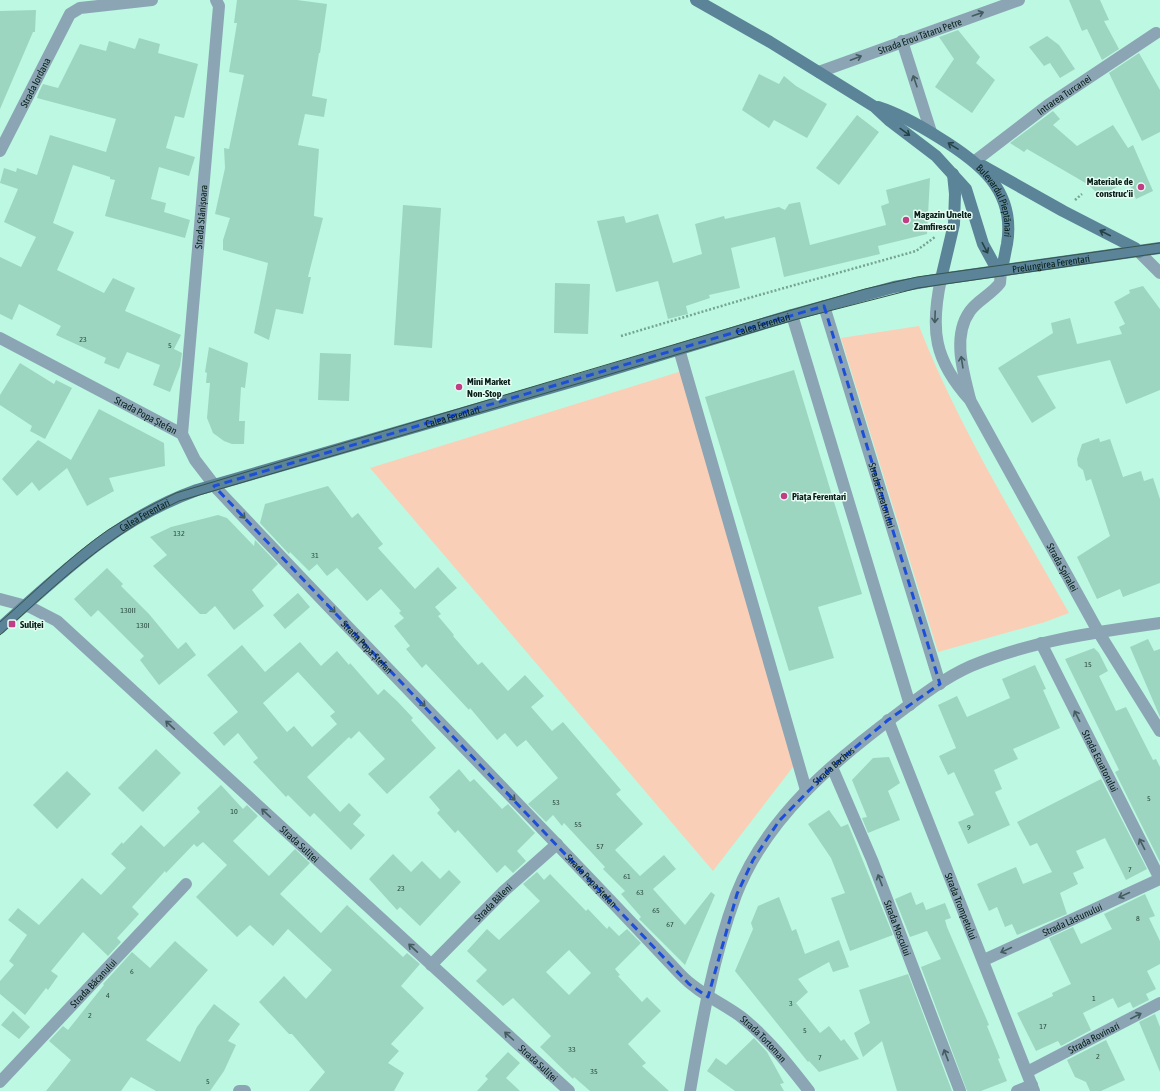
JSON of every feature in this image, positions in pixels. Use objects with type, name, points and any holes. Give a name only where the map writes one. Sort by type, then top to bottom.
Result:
[{"type":"main road","name":"Bulevardul Pieptănari","points":[[696,0],[819,72],[875,107],[890,121],[924,145],[953,174],[968,194],[983,244],[995,266],[1001,270],[1008,238],[1008,215],[998,188],[975,162],[931,132],[895,112],[875,107]]},
{"type":"main road","points":[[975,162],[1063,211],[1135,248],[1139,252]]},
{"type":"main road","points":[[942,279],[954,224],[956,194],[953,174]]},
{"type":"main road","name":"Prelungirea Ferentari","points":[[942,279],[1160,248]]},
{"type":"main road","name":"Calea Ferentari","points":[[0,628],[71,564],[113,532],[170,501],[214,486],[792,315],[894,287],[942,279]]},
{"type":"street","name":"Strada Iordana","points":[[0,150],[70,14],[80,8],[152,0]]},
{"type":"street","name":"Strada Stânișoara","points":[[182,434],[219,6],[216,0]]},
{"type":"street","name":"Strada Erou Tătaru Petre","points":[[819,72],[1019,0]]},
{"type":"street","name":"Intrarea Turcanei","points":[[975,162],[1048,105],[1156,33]]},
{"type":"street","points":[[902,41],[931,132]]},
{"type":"street","points":[[1139,252],[1160,273]]},
{"type":"street","name":"Strada Spiralei","points":[[970,400],[961,358],[961,330],[971,310],[1000,283],[1001,270]]},
{"type":"street","name":"Strada Spiralei","points":[[942,279],[936,306],[936,336],[945,365],[957,384],[970,400],[1099,633],[1160,731]]},
{"type":"street","name":"Strada Ecuatorului","points":[[824,306],[940,684]]},
{"type":"street","points":[[792,315],[910,705]]},
{"type":"street","name":"Strada Popa Ștefan","points":[[0,338],[182,434],[195,460],[214,486],[558,844],[689,984],[708,997]]},
{"type":"street","points":[[679,349],[806,790]]},
{"type":"street","name":"Strada Suliței","points":[[0,599],[25,606],[57,621],[568,1091]]},
{"type":"street","name":"Strada Bachus","points":[[690,1091],[708,997],[724,933],[736,894],[752,860],[779,821],[806,790],[888,720],[940,684],[969,667],[1001,655],[1041,643],[1160,623]]},
{"type":"street","name":"Strada Ecuatorului","points":[[1041,643],[1160,879]]},
{"type":"street","name":"Strada Trompetului","points":[[888,720],[984,960],[1033,1088]]},
{"type":"street","name":"Strada Moscului","points":[[832,767],[872,860],[960,1091]]},
{"type":"street","name":"Strada Băleni","points":[[430,965],[504,891],[558,844]]},
{"type":"street","name":"Strada Lăstunului","points":[[984,960],[1160,879]]},
{"type":"street","name":"Strada Băcanului","points":[[0,1082],[186,884]]},
{"type":"street","name":"Strada Tortoman","points":[[708,997],[726,1006],[756,1030],[776,1049],[809,1091]]},
{"type":"street","name":"Strada Rovinari","points":[[1027,1072],[1160,1003]]},
{"type":"street","points":[[1017,1091],[1033,1088]]},
{"type":"street","points":[[239,1091],[246,1091]]},
{"type":"path","points":[[621,336],[745,299],[916,251],[923,247],[928,241],[939,236]]},
{"type":"highlighted area","points":[[824,306],[940,684],[888,720],[832,767],[779,821],[753,860],[737,894],[708,997],[689,984],[214,486]]},
{"type":"shaded area","points":[[919,326],[951,400],[989,472],[1069,613],[1045,622],[938,652],[841,338]]},
{"type":"shaded area","points":[[682,371],[796,763],[713,871],[370,468]]},
{"type":"building","points":[[237,0],[297,0],[327,4],[312,96],[327,99],[324,117],[305,114],[298,145],[319,149],[314,216],[323,218],[308,277],[311,277],[303,314],[276,309],[269,340],[254,333],[268,263],[223,250],[223,240],[230,218],[215,214],[225,168],[224,148],[229,149],[244,75],[229,72],[237,23],[234,23]]},
{"type":"building","points":[[1069,0],[1100,0],[1109,20],[1104,21],[1119,49],[1102,60],[1087,29],[1082,31]]},
{"type":"building","points":[[36,10],[35,32],[33,32],[0,109],[0,11]]},
{"type":"building","points":[[958,30],[980,57],[976,63],[995,80],[972,113],[935,87],[954,59],[939,37]]},
{"type":"building","points":[[1047,36],[1059,45],[1075,69],[1060,78],[1050,63],[1044,66],[1029,47]]},
{"type":"building","points":[[139,38],[160,44],[158,53],[198,64],[184,118],[175,116],[166,148],[195,157],[189,176],[159,167],[151,199],[166,203],[164,212],[190,220],[185,238],[105,216],[115,180],[73,165],[53,223],[74,232],[57,270],[104,293],[113,278],[135,288],[125,311],[181,335],[174,349],[182,353],[180,366],[170,392],[153,385],[160,365],[127,352],[119,369],[104,363],[106,358],[56,335],[61,326],[19,304],[12,320],[0,314],[0,257],[21,267],[36,237],[4,222],[18,189],[0,183],[4,168],[16,172],[17,168],[37,175],[50,135],[106,152],[116,119],[37,98],[43,84],[58,88],[80,44],[106,51],[109,41],[135,49]]},
{"type":"building","points":[[1139,53],[1160,90],[1160,132],[1142,141],[1109,73]]},
{"type":"building","points":[[759,74],[779,84],[784,76],[796,86],[827,104],[807,138],[774,120],[769,128],[742,110]]},
{"type":"building","points":[[1053,111],[1060,119],[1053,125],[1077,146],[1113,125],[1128,148],[1133,145],[1153,191],[1136,199],[1128,181],[1100,196],[1089,185],[1027,149],[1024,152],[1010,143]]},
{"type":"building","points":[[857,115],[879,132],[839,185],[816,168]]},
{"type":"building","points":[[930,178],[927,234],[878,246],[880,254],[784,277],[775,237],[731,248],[740,288],[709,295],[710,298],[686,306],[688,314],[668,319],[658,281],[616,292],[597,221],[624,216],[626,223],[658,214],[673,263],[702,254],[695,224],[724,216],[725,219],[779,207],[785,210],[789,204],[800,202],[810,245],[886,225],[881,206],[889,203],[886,190]]},
{"type":"building","points":[[403,205],[441,208],[432,348],[394,345]]},
{"type":"building","points":[[555,283],[590,284],[588,334],[554,333]]},
{"type":"building","points":[[1143,286],[1160,309],[1160,390],[1126,404],[1110,360],[1037,376],[1056,408],[1032,423],[998,368],[1053,333],[1051,323],[1070,318],[1077,344],[1122,334],[1119,327],[1125,324],[1114,302],[1130,293],[1129,290]]},
{"type":"building","points":[[209,347],[248,363],[245,388],[241,387],[239,421],[245,421],[244,444],[232,444],[224,441],[213,433],[207,418],[210,383],[206,383],[207,373],[205,372]]},
{"type":"building","points":[[320,353],[351,354],[349,401],[318,400]]},
{"type":"building","points":[[20,363],[54,384],[56,380],[72,388],[45,439],[30,431],[32,426],[0,405],[0,395]]},
{"type":"building","name":"Piața Ferentari","points":[[794,370],[862,594],[818,607],[834,658],[789,671],[705,397]]},
{"type":"building","points":[[99,409],[164,443],[165,466],[109,478],[114,491],[87,506],[67,468],[39,491],[32,482],[17,496],[2,479],[38,440],[71,460]]},
{"type":"building","points":[[1099,438],[1100,442],[1110,439],[1123,477],[1141,471],[1144,481],[1153,478],[1160,499],[1160,583],[1123,597],[1120,589],[1097,599],[1077,557],[1110,536],[1091,479],[1086,481],[1083,470],[1078,466],[1077,459],[1082,444]]},
{"type":"building","points":[[328,486],[352,518],[358,513],[383,544],[378,548],[415,589],[438,567],[457,588],[435,607],[441,614],[438,616],[478,665],[482,662],[508,691],[525,675],[544,696],[531,707],[552,731],[563,722],[621,790],[616,794],[643,824],[615,850],[640,876],[664,855],[676,869],[653,889],[685,925],[711,892],[715,895],[685,965],[639,919],[641,917],[621,894],[625,891],[603,869],[605,867],[564,823],[562,826],[553,815],[546,822],[528,804],[558,778],[526,740],[517,747],[505,733],[497,740],[470,708],[469,710],[426,664],[422,668],[406,649],[410,646],[394,626],[404,618],[399,613],[401,611],[381,589],[367,601],[337,568],[327,576],[317,564],[309,571],[290,552],[289,554],[260,523],[265,504]]},
{"type":"building","points":[[218,515],[227,518],[254,546],[255,540],[278,564],[252,590],[264,606],[234,630],[215,606],[206,614],[200,614],[153,566],[167,555],[150,537],[171,527]]},
{"type":"building","points":[[107,568],[123,584],[121,586],[149,614],[178,649],[186,642],[196,655],[159,685],[140,660],[144,656],[98,610],[91,617],[74,599]]},
{"type":"building","points":[[298,593],[310,607],[285,629],[273,615]]},
{"type":"building","points":[[1148,639],[1154,651],[1160,649],[1160,717],[1130,647]]},
{"type":"building","points":[[300,642],[321,666],[337,651],[349,665],[350,663],[378,695],[384,689],[397,701],[413,718],[411,720],[436,748],[387,794],[368,774],[385,759],[359,731],[351,739],[349,737],[307,777],[340,812],[349,803],[361,815],[353,824],[365,835],[351,850],[314,813],[310,817],[288,795],[286,797],[253,762],[258,758],[238,733],[224,746],[213,733],[238,712],[207,675],[242,645],[265,672]],"holes":[[[298,672],[335,712],[330,716],[337,724],[312,747],[294,726],[287,732],[263,703]]]},
{"type":"building","points":[[1094,648],[1099,653],[1108,671],[1099,676],[1116,711],[1126,707],[1153,760],[1156,759],[1160,767],[1160,862],[1115,772],[1119,770],[1065,659]]},
{"type":"building","points":[[1035,665],[1046,689],[1043,690],[1060,728],[1013,749],[1018,759],[994,770],[1002,789],[995,792],[1010,825],[968,844],[958,822],[974,815],[954,772],[948,775],[939,756],[956,748],[938,705],[957,696],[967,717],[1010,698],[1002,679]]},
{"type":"building","points":[[156,749],[181,773],[143,812],[118,788]]},
{"type":"building","points":[[889,757],[900,783],[888,791],[900,820],[868,833],[862,818],[867,817],[852,780],[873,758]]},
{"type":"building","points":[[459,769],[470,782],[474,779],[502,809],[508,804],[535,833],[517,851],[526,861],[513,873],[505,865],[497,873],[458,830],[455,833],[437,813],[440,810],[429,797]]},
{"type":"building","points":[[67,771],[91,794],[57,829],[33,805]]},
{"type":"building","points":[[1101,779],[1147,869],[1126,880],[1105,838],[1076,851],[1084,868],[1073,873],[1078,884],[1060,893],[1067,914],[1017,935],[1012,924],[1005,927],[997,907],[989,911],[977,884],[1016,867],[1023,884],[1052,872],[1037,843],[1030,846],[1017,822]]},
{"type":"building","points":[[221,785],[243,809],[247,805],[258,816],[233,841],[269,876],[295,849],[310,863],[280,894],[321,933],[347,905],[403,957],[407,953],[420,964],[401,986],[424,1008],[391,1044],[399,1051],[388,1063],[404,1073],[394,1091],[309,1091],[325,1072],[292,1034],[289,1034],[259,1002],[284,976],[306,999],[332,970],[288,929],[273,946],[250,925],[237,937],[196,897],[227,865],[203,842],[197,847],[194,844],[166,873],[165,871],[132,907],[139,914],[117,938],[121,942],[108,956],[83,932],[51,971],[58,976],[48,990],[46,988],[25,1015],[0,994],[0,981],[14,965],[9,961],[27,935],[8,920],[18,908],[39,925],[82,878],[101,895],[126,868],[111,854],[122,842],[123,844],[141,825],[164,847],[200,812],[197,808]]},
{"type":"building","points":[[829,810],[841,827],[848,824],[893,935],[850,951],[831,898],[845,893],[831,858],[808,824]]},
{"type":"building","points":[[393,854],[411,872],[422,861],[440,879],[449,870],[461,882],[420,926],[400,907],[397,910],[369,879]]},
{"type":"building","points":[[537,872],[544,880],[550,874],[586,911],[588,909],[607,929],[609,926],[619,936],[627,929],[641,943],[615,969],[620,975],[618,976],[642,1002],[647,997],[661,1011],[628,1044],[646,1063],[642,1066],[669,1091],[590,1091],[574,1077],[573,1079],[540,1047],[551,1036],[513,998],[503,1006],[476,981],[487,970],[467,951],[487,929],[499,940],[540,901],[523,884]],"holes":[[[569,950],[591,973],[569,995],[546,972]]]},
{"type":"building","points":[[911,892],[916,905],[923,902],[926,910],[945,903],[951,918],[945,920],[947,927],[989,1025],[987,1026],[1000,1058],[998,1059],[1007,1081],[981,1091],[967,1091],[921,967],[941,959],[927,931],[910,937],[895,899]]},
{"type":"building","points":[[1145,894],[1155,916],[1149,918],[1160,941],[1160,964],[1147,971],[1156,989],[1146,994],[1149,1000],[1133,1008],[1130,1002],[1118,1008],[1113,998],[1083,1013],[1091,1030],[1061,1046],[1058,1041],[1036,1051],[1017,1013],[1053,996],[1052,993],[1071,984],[1049,938],[1073,927],[1081,944],[1112,929],[1104,914]]},
{"type":"building","points":[[779,897],[792,931],[796,929],[805,954],[839,940],[849,967],[833,972],[829,962],[798,979],[808,992],[796,1003],[820,1033],[829,1026],[841,1041],[844,1039],[859,1059],[819,1072],[809,1061],[808,1062],[735,971],[753,929],[751,923],[758,906]]},
{"type":"building","points":[[175,941],[208,970],[146,1040],[180,1062],[197,1027],[214,1004],[240,1024],[228,1041],[236,1045],[224,1071],[210,1091],[156,1091],[131,1077],[121,1091],[46,1091],[71,1060],[49,1041],[63,1026],[68,1030],[104,985],[103,984],[132,952],[150,968]]},
{"type":"building","points":[[908,974],[952,1091],[897,1091],[882,1041],[863,1057],[854,1033],[870,1023],[859,990]]},
{"type":"building","points":[[13,1011],[30,1027],[19,1039],[1,1025]]},
{"type":"building","points":[[1155,1014],[1160,1027],[1160,1072],[1139,1022]]},
{"type":"building","points":[[754,1038],[767,1052],[784,1083],[780,1084],[784,1091],[735,1091],[707,1071],[716,1058],[726,1065]]},
{"type":"building","points":[[1106,1040],[1125,1080],[1101,1091],[1090,1091],[1086,1082],[1075,1077],[1067,1060]]},
{"type":"building","points":[[508,1052],[520,1063],[506,1078],[520,1091],[477,1091],[488,1079],[485,1076]]},
{"type":"tram line","points":[[0,622],[94,540],[125,520],[176,493],[865,289],[917,277],[1160,243]]},
{"type":"tram line","points":[[0,635],[84,561],[129,529],[179,501],[794,320],[918,288],[1160,253]]},
{"type":"place","name":"Materiale de construc'ii","points":[[1141,187]]},
{"type":"place","name":"Magazin Unelte Zamfirescu","points":[[906,220]]},
{"type":"place","name":"Mini Market Non-Stop","points":[[459,387]]},
{"type":"place","name":"Piața Ferentari","points":[[784,496]]},
{"type":"place","name":"Suliței","points":[[12,624]]}]
